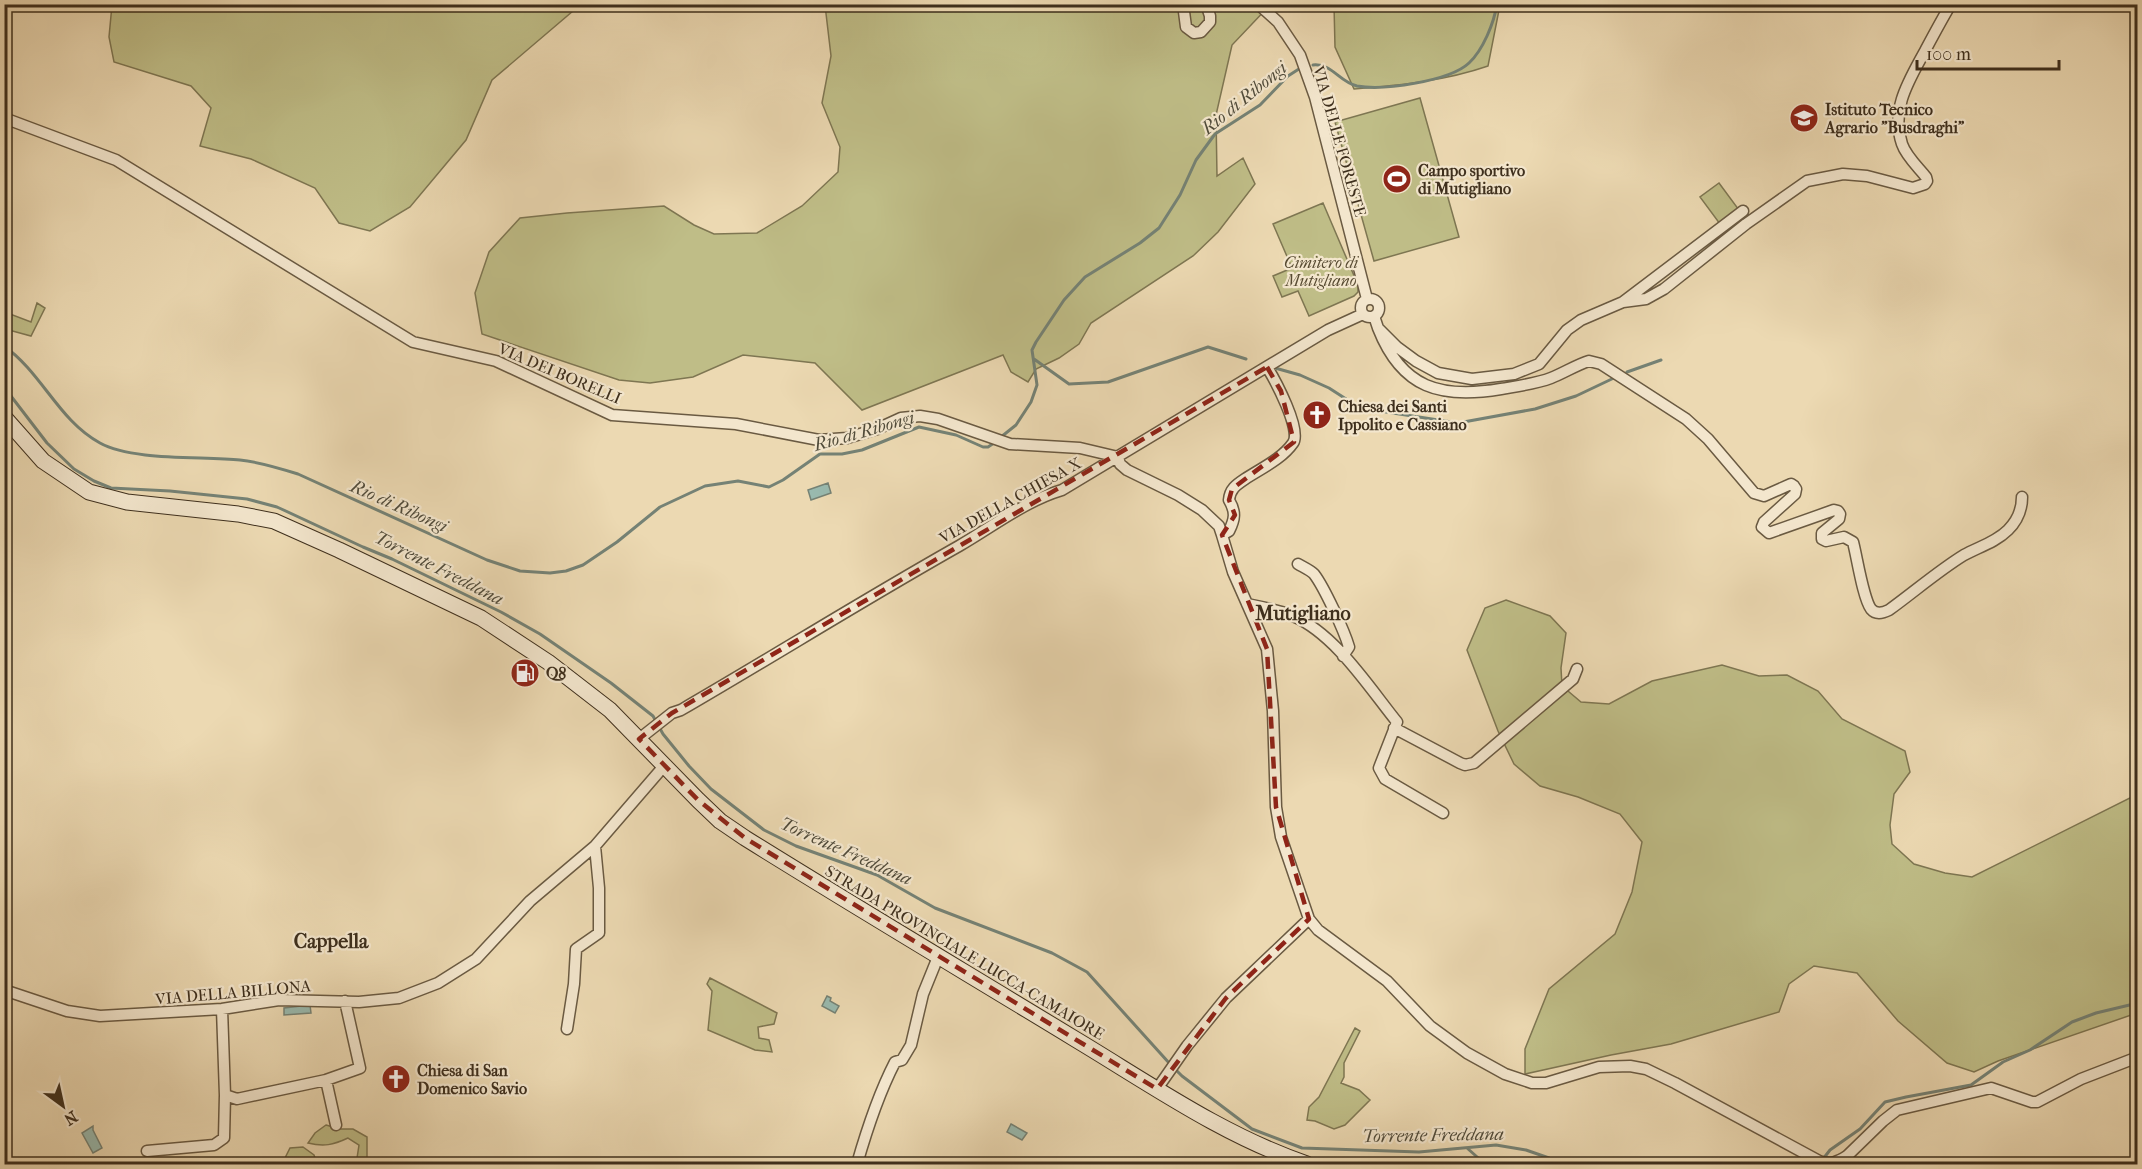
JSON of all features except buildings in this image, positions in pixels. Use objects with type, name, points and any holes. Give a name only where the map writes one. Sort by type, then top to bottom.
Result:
[{"type":"main road","name":"STRADA PROVINCIALE LUCCA-CAMAIORE","points":[[4,417],[43,461],[89,492],[127,502],[238,514],[274,521],[473,614],[518,641],[643,735],[664,766],[720,820],[745,838],[1212,1122],[1271,1152],[1306,1164]]},
{"type":"street","points":[[1183,4],[1186,27],[1194,33],[1201,32],[1210,22],[1206,4]]},
{"type":"street","name":"VIA DELLE FORESTE","points":[[1258,4],[1278,22],[1300,55],[1315,97],[1367,299]]},
{"type":"street","points":[[1623,302],[1646,299],[1664,289],[1746,224],[1807,181],[1843,174],[1867,176],[1913,188],[1925,184],[1926,177],[1902,145],[1898,126],[1901,96],[1933,33],[1951,4]]},
{"type":"street","name":"VIA DEI BORELLI","points":[[4,118],[116,160],[413,342],[496,361],[612,415],[736,424],[819,440],[847,438],[877,429],[901,418],[920,416],[938,419],[1004,443],[1080,448],[1118,457]]},
{"type":"street","points":[[1378,328],[1397,347],[1438,373],[1472,380],[1493,378],[1526,370],[1539,364],[1567,330],[1581,320],[1623,302],[1743,211]]},
{"type":"street","points":[[1369,315],[1378,311],[1378,303],[1373,299],[1367,299],[1361,305],[1378,328],[1393,357],[1418,381],[1438,390],[1478,393],[1552,378],[1589,361],[1600,364],[1686,419],[1708,439],[1754,493],[1764,496],[1791,484],[1797,489],[1795,494],[1764,522],[1762,527],[1765,531],[1769,533],[1834,510],[1838,511],[1839,519],[1822,533],[1822,539],[1826,541],[1844,537],[1853,542],[1866,595],[1871,609],[1876,613],[1889,610],[1938,572],[2007,531],[2018,518],[2022,507],[2022,497]]},
{"type":"street","name":"VIA DELLA CHIESA X","points":[[643,735],[672,713],[681,710],[823,627],[865,599],[1044,495],[1062,490],[1328,330],[1369,315]]},
{"type":"street","points":[[1222,535],[1229,531],[1235,515],[1229,500],[1232,489],[1283,453],[1294,442],[1295,431],[1281,391],[1267,367]]},
{"type":"street","points":[[1118,457],[1120,464],[1127,470],[1178,495],[1202,510],[1219,526],[1228,559],[1262,634],[1269,663],[1276,807],[1281,837],[1309,918],[1318,930],[1387,981],[1430,1026],[1467,1053],[1505,1074],[1532,1083],[1546,1083],[1599,1067],[1630,1066],[1646,1069],[1821,1162],[1833,1162],[1847,1156],[1897,1110],[1991,1088],[2037,1102],[2081,1079],[2138,1058]]},
{"type":"street","points":[[1298,564],[1312,572],[1319,581],[1346,637],[1349,647],[1343,656]]},
{"type":"street","points":[[1247,604],[1300,619],[1333,642],[1397,722],[1379,768],[1385,779],[1443,813]]},
{"type":"street","points":[[1394,728],[1460,764],[1474,763],[1573,679],[1577,669]]},
{"type":"street","name":"VIA DELLA BILLONA","points":[[4,990],[67,1011],[100,1016],[222,1010],[279,1000],[380,1001],[399,998],[438,983],[459,971],[487,949],[530,901],[595,846],[664,766]]},
{"type":"street","points":[[567,1029],[574,984],[576,949],[599,933],[599,888],[595,846]]},
{"type":"street","points":[[1157,1089],[1187,1046],[1226,998],[1309,918]]},
{"type":"street","points":[[857,1164],[886,1080],[895,1062],[902,1060],[911,1045],[923,994],[938,957]]},
{"type":"street","points":[[225,1095],[237,1099],[326,1080],[360,1068],[345,1001]]},
{"type":"street","points":[[147,1151],[214,1145],[224,1138],[222,1010]]},
{"type":"street","points":[[326,1080],[336,1125]]},
{"type":"highlighted area","points":[[1267,367],[1281,391],[1294,442],[1232,489],[1229,500],[1235,515],[1222,535],[1267,649],[1276,807],[1309,919],[1226,998],[1157,1089],[745,838],[698,800],[639,739],[672,713]]},
{"type":"green space","points":[[112,4],[580,5],[492,80],[466,140],[410,207],[370,231],[339,223],[315,188],[251,159],[200,146],[211,108],[191,86],[114,62],[109,37]]},
{"type":"green space","points":[[1334,4],[1500,5],[1488,66],[1439,79],[1354,89],[1335,47]]},
{"type":"green space","points":[[825,5],[1270,5],[1232,45],[1216,115],[1217,176],[1243,158],[1255,184],[1218,232],[1193,256],[1091,323],[1079,344],[1059,358],[1036,369],[1028,382],[1011,372],[1003,355],[862,410],[815,363],[743,355],[693,377],[650,383],[619,380],[482,334],[475,293],[489,252],[520,218],[664,206],[694,225],[714,234],[757,233],[802,206],[838,172],[840,147],[822,103],[831,56]]},
{"type":"green space","name":"Campo sportivo di Mutigliano","points":[[1420,98],[1459,237],[1374,261],[1335,122]]},
{"type":"green space","points":[[1719,183],[1739,210],[1720,224],[1700,197]]},
{"type":"green space","name":"Cimitero di Mutigliano","points":[[1323,203],[1358,285],[1358,292],[1354,296],[1309,316],[1298,291],[1282,297],[1273,276],[1292,268],[1273,224]]},
{"type":"green space","points":[[37,303],[45,308],[31,336],[5,329],[5,312],[31,322]]},
{"type":"green space","points":[[1506,600],[1550,616],[1566,633],[1561,668],[1562,686],[1581,702],[1609,704],[1652,681],[1722,665],[1759,676],[1787,675],[1818,691],[1842,719],[1905,751],[1910,772],[1894,794],[1890,825],[1892,844],[1914,864],[1945,873],[1972,877],[2134,796],[2137,789],[2137,1013],[1998,1061],[1974,1072],[1947,1063],[1898,1021],[1857,973],[1814,966],[1789,984],[1779,1012],[1671,1044],[1525,1074],[1525,1049],[1549,989],[1615,934],[1632,892],[1642,842],[1620,814],[1578,797],[1540,786],[1514,764],[1498,731],[1467,650],[1485,608]]},
{"type":"green space","points":[[710,978],[777,1013],[774,1024],[758,1027],[759,1038],[769,1040],[772,1052],[755,1050],[708,1030],[712,991],[707,984]]},
{"type":"green space","points":[[1355,1028],[1360,1031],[1344,1063],[1344,1077],[1341,1083],[1359,1090],[1370,1100],[1345,1125],[1334,1129],[1307,1120],[1309,1107],[1319,1097]]},
{"type":"green space","points":[[326,1125],[340,1129],[353,1129],[367,1137],[367,1164],[345,1164],[357,1158],[359,1145],[348,1138],[328,1145],[308,1143],[315,1133]]},
{"type":"green space","points":[[303,1147],[314,1155],[317,1164],[282,1164],[290,1148]]},
{"type":"water","points":[[828,483],[831,493],[811,500],[808,490]]},
{"type":"water","points":[[827,996],[831,998],[830,1001],[839,1006],[835,1013],[822,1006]]},
{"type":"water","points":[[310,1005],[311,1013],[284,1015],[284,1008]]},
{"type":"water","points":[[1011,1124],[1027,1133],[1022,1140],[1007,1132]]},
{"type":"water","points":[[93,1126],[102,1148],[93,1153],[82,1133]]},
{"type":"waterway","name":"Rio di Ribongi","points":[[1313,65],[1325,67],[1345,81],[1357,86],[1399,86],[1432,80],[1460,69],[1474,58],[1491,28],[1497,4]]},
{"type":"waterway","name":"Rio di Ribongi","points":[[1001,437],[1016,425],[1031,402],[1037,385],[1032,350],[1064,300],[1085,277],[1140,243],[1159,228],[1180,195],[1196,160],[1215,134],[1260,105],[1288,76],[1302,67]]},
{"type":"waterway","name":"Rio di Ribongi","points":[[4,346],[29,369],[73,422],[100,443],[130,453],[240,460],[298,474],[487,560],[520,571],[550,573],[566,571],[583,565],[617,542],[660,507],[705,486],[738,481],[769,487],[820,454],[842,454],[862,450],[919,427],[956,435],[983,447],[994,443]]},
{"type":"waterway","points":[[1034,359],[1069,384],[1108,382],[1208,347],[1246,359]]},
{"type":"waterway","points":[[1627,372],[1661,360]]},
{"type":"waterway","points":[[1275,368],[1300,375],[1329,388],[1360,408],[1458,423],[1535,409],[1576,396],[1616,377]]},
{"type":"waterway","name":"Torrente Freddana","points":[[4,387],[47,443],[74,469],[94,481],[111,488],[247,499],[277,507],[392,559],[501,612],[540,634],[611,683],[653,716],[663,734],[711,789],[764,830],[796,846],[877,875],[935,908],[1052,953],[1087,972],[1170,1064]]},
{"type":"waterway","points":[[1823,1159],[1830,1150],[1860,1129],[1885,1102],[1971,1085],[2003,1062],[2030,1050],[2072,1022],[2096,1013],[2138,1003]]},
{"type":"waterway","name":"Torrente Freddana","points":[[1175,1069],[1252,1129],[1302,1148],[1419,1152],[1496,1145],[1526,1150],[1549,1158],[1558,1164]]},
{"type":"waterway","points":[[1467,1148],[1485,1164]]},
{"type":"place","name":"Istituto Tecnico Agrario \"Busdraghi\"","points":[[1804,118]]},
{"type":"place","name":"Campo sportivo di Mutigliano","points":[[1397,179]]},
{"type":"place","name":"Chiesa dei Santi Ippolito e Cassiano","points":[[1317,415]]},
{"type":"place","name":"Q8","points":[[525,673]]},
{"type":"place","name":"Chiesa di San Domenico Savio","points":[[396,1079]]},
{"type":"district","name":"Mutigliano","points":[[1303,613]]},
{"type":"district","name":"Cappella","points":[[331,941]]}]
